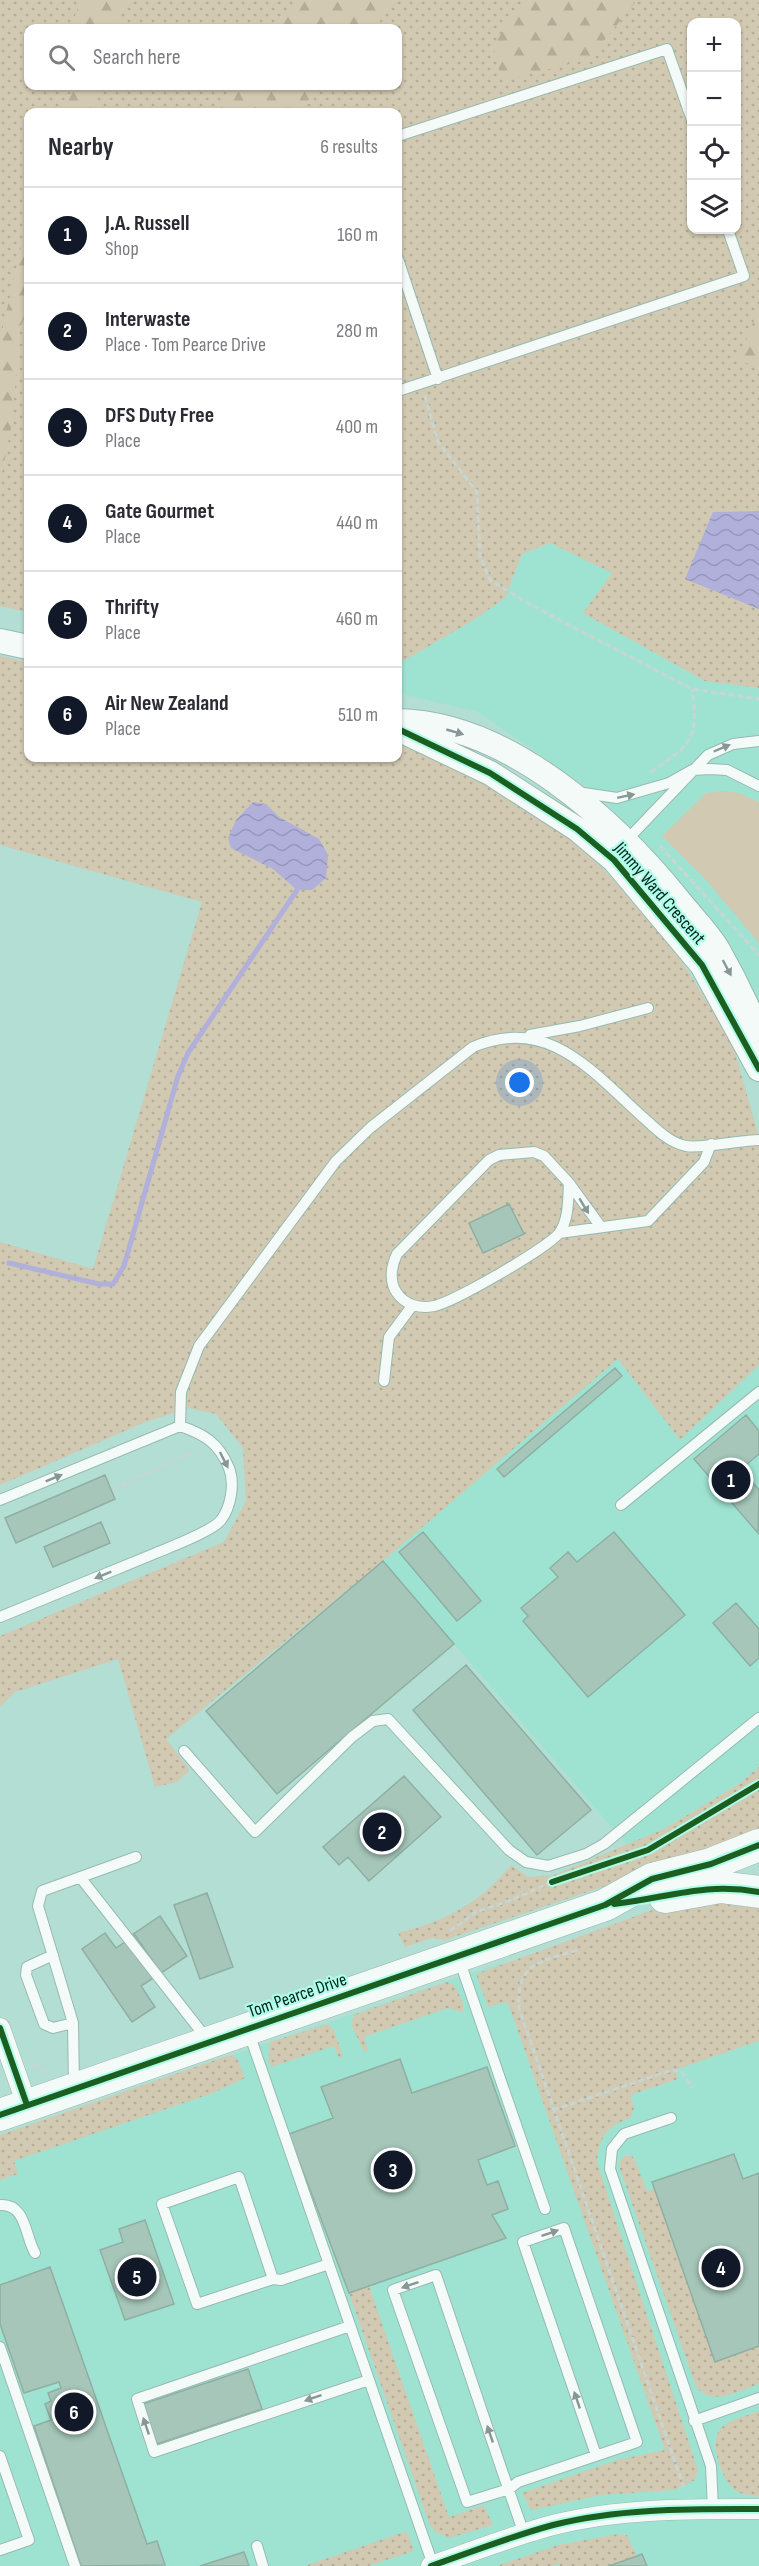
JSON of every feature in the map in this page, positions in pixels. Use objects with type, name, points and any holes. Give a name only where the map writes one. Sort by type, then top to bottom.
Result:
[{"type":"main road","name":"Tom Pearce Drive","points":[[605,1905],[652,1880],[711,1864],[759,1845]]},
{"type":"main road","name":"Tom Pearce Drive","points":[[13,2110],[210,2042],[450,1947],[605,1905],[657,1899],[704,1888],[720,1887],[759,1892]]},
{"type":"street","points":[[0,641],[24,646]]},
{"type":"street","name":"Jimmy Ward Crescent","points":[[402,722],[426,724],[470,736],[511,755],[569,790],[620,850],[716,946],[748,1006],[759,1034]]},
{"type":"street","name":"Jimmy Ward Crescent","points":[[402,731],[490,773],[577,830],[620,850],[702,965],[759,1069]]},
{"type":"street","points":[[0,2028],[13,2110]]},
{"type":"street","points":[[432,2566],[524,2534],[586,2518],[687,2508],[759,2509]]},
{"type":"lane","points":[[402,135],[668,49],[687,105]]},
{"type":"lane","points":[[402,390],[438,380],[744,276],[729,234]]},
{"type":"lane","points":[[402,272],[438,380]]},
{"type":"lane","points":[[620,850],[708,755],[733,744],[759,741]]},
{"type":"lane","points":[[569,790],[617,798],[669,783],[693,770],[727,770],[759,786]]},
{"type":"lane","points":[[180,1426],[181,1392],[199,1346],[336,1161],[370,1128],[473,1047],[493,1039],[580,1026],[648,1008]]},
{"type":"lane","points":[[518,1037],[542,1039],[562,1050],[586,1067],[663,1135],[686,1146],[759,1140]]},
{"type":"lane","points":[[601,1227],[568,1183],[544,1156],[534,1152],[499,1155],[489,1160],[397,1254],[393,1262],[392,1286],[400,1298],[412,1305],[433,1306],[465,1294],[559,1233],[648,1221],[704,1162],[711,1144]]},
{"type":"lane","points":[[559,1233],[568,1212],[568,1183]]},
{"type":"lane","points":[[384,1381],[389,1337],[412,1305]]},
{"type":"lane","points":[[621,1505],[759,1392]]},
{"type":"lane","points":[[0,1500],[180,1426],[204,1433],[218,1448],[233,1479],[230,1499],[221,1521],[188,1540],[0,1617]]},
{"type":"lane","points":[[184,1751],[255,1832],[352,1737],[373,1721],[388,1719],[509,1850],[525,1862],[548,1866],[573,1860],[604,1844],[759,1718]]},
{"type":"lane","points":[[74,2089],[73,2023],[38,1906],[38,1898],[42,1891],[136,1857]]},
{"type":"lane","points":[[80,1877],[210,2042]]},
{"type":"lane","points":[[450,1947],[545,2209]]},
{"type":"lane","points":[[53,1956],[27,1967],[26,1975],[45,2024],[52,2028],[73,2023]]},
{"type":"lane","points":[[247,2028],[432,2566]]},
{"type":"lane","points":[[671,2118],[624,2134],[612,2149],[610,2169],[711,2466],[713,2509]]},
{"type":"lane","points":[[273,2278],[239,2177],[162,2204],[197,2304],[273,2278],[281,2280],[329,2264]]},
{"type":"lane","points":[[0,2205],[10,2205],[18,2211],[35,2253]]},
{"type":"lane","points":[[524,2534],[509,2489],[436,2276],[393,2290],[467,2502],[509,2489],[518,2482],[637,2442],[564,2228],[523,2242],[596,2455]]},
{"type":"lane","points":[[350,2326],[137,2399],[154,2452],[369,2380]]},
{"type":"lane","points":[[0,2347],[75,2566]]},
{"type":"lane","points":[[694,2421],[759,2398]]},
{"type":"lane","points":[[0,2456],[29,2540],[0,2550]]},
{"type":"lane","points":[[257,2546],[263,2566]]},
{"type":"path","points":[[421,383],[438,442],[477,492],[480,556],[490,580],[531,605],[693,689],[759,699]]},
{"type":"path","points":[[649,774],[684,748],[694,734],[696,715],[693,689]]},
{"type":"path","points":[[657,843],[666,850],[759,954]]},
{"type":"path","points":[[113,1489],[202,1449]]},
{"type":"path","points":[[450,1947],[476,1912],[562,1879]]},
{"type":"path","points":[[577,1950],[533,1965],[523,1975],[518,1989],[519,2008],[685,2491]]},
{"type":"path","points":[[553,2110],[672,2070],[682,2072],[693,2088]]},
{"type":"shaded area","points":[[550,543],[612,573],[583,613],[705,681],[759,688],[759,1019],[681,886],[602,798],[478,712],[402,694],[402,662],[472,621],[505,598],[522,554]]},
{"type":"shaded area","points":[[618,1358],[680,1440],[759,1365],[759,1767],[739,1784],[664,1829],[627,1845],[383,1561]]},
{"type":"shaded area","points":[[759,1905],[759,2566],[0,2566],[0,2135],[489,1967]]},
{"type":"green space","points":[[0,0],[759,0],[759,511],[713,512],[686,579],[759,609],[759,688],[705,681],[583,613],[612,573],[550,543],[522,554],[505,598],[472,621],[402,662],[402,108],[24,108],[24,611],[0,606]]},
{"type":"green space","points":[[81,0],[127,0],[118,24],[72,24]]},
{"type":"green space","points":[[297,0],[393,0],[378,24],[279,24]]},
{"type":"green space","points":[[523,0],[637,0],[589,59],[502,81],[493,46]]},
{"type":"green space","points":[[72,90],[99,90],[94,108],[66,108]]},
{"type":"green space","points":[[230,90],[320,90],[299,108],[215,108]]},
{"type":"green space","points":[[24,235],[24,318],[20,328],[12,422],[0,483],[0,340]]},
{"type":"green space","points":[[759,307],[759,365],[758,366],[738,361]]},
{"type":"green space","points":[[0,656],[24,661],[24,762],[402,762],[402,741],[513,794],[591,856],[664,934],[733,1046],[759,1137],[759,1365],[680,1440],[618,1359],[383,1561],[166,1739],[190,1770],[177,1782],[155,1787],[118,1659],[15,1692],[0,1707],[0,1636],[224,1542],[246,1501],[243,1448],[216,1414],[189,1408],[148,1421],[0,1485],[0,1242],[93,1269],[202,902],[0,845]]},
{"type":"green space","points":[[725,791],[739,793],[759,802],[759,943],[707,881],[662,836],[706,793]]},
{"type":"green space","points":[[759,1767],[759,1834],[445,1940],[432,1938],[405,1947],[398,1933],[431,1923],[461,1909],[488,1890],[511,1865],[528,1877],[554,1875],[664,1829],[739,1784]]},
{"type":"green space","points":[[680,1900],[759,1905],[759,2041],[675,2070],[678,2079],[631,2095],[634,2108],[631,2118],[616,2124],[602,2139],[597,2162],[698,2470],[695,2480],[674,2490],[602,2495],[531,2510],[522,2493],[617,2460],[665,2450],[513,2017],[507,2002],[488,2007],[476,1974]]},
{"type":"green space","points":[[447,1982],[455,1986],[463,2003],[463,2012],[448,2008],[364,2037],[368,2051],[364,2052],[352,2026],[353,2015]]},
{"type":"green space","points":[[328,2024],[334,2030],[343,2056],[339,2058],[334,2046],[271,2067],[268,2059],[270,2042]]},
{"type":"green space","points":[[227,2056],[234,2056],[239,2062],[245,2078],[213,2093],[14,2161],[18,2174],[0,2180],[0,2135]]},
{"type":"green space","points":[[624,2156],[632,2156],[635,2160],[647,2191],[655,2189],[715,2361],[759,2346],[759,2384],[718,2397],[703,2393],[696,2387],[620,2169],[619,2163]]},
{"type":"green space","points":[[369,2286],[449,2517],[484,2505],[493,2525],[449,2538],[435,2532],[429,2523],[349,2293]]},
{"type":"green space","points":[[759,2411],[759,2497],[738,2492],[731,2486],[718,2461],[716,2442],[717,2434],[725,2425]]},
{"type":"green space","points":[[407,2531],[414,2551],[368,2566],[305,2566]]},
{"type":"green space","points":[[618,2534],[627,2535],[637,2556],[609,2566],[560,2566],[559,2564],[497,2566],[558,2545]]},
{"type":"water","points":[[759,511],[759,609],[685,579],[713,512]]},
{"type":"water","points":[[253,802],[266,804],[279,817],[319,839],[328,855],[326,878],[312,890],[297,890],[273,869],[231,848],[228,838],[236,820]]},
{"type":"building","points":[[509,1204],[524,1234],[483,1253],[469,1223]]},
{"type":"building","points":[[615,1368],[622,1376],[504,1477],[497,1469]]},
{"type":"building","points":[[746,1415],[759,1431],[759,1454],[741,1469],[759,1490],[758,1533],[694,1459]]},
{"type":"building","points":[[105,1475],[115,1499],[16,1543],[5,1518]]},
{"type":"building","points":[[101,1522],[110,1543],[53,1567],[44,1547]]},
{"type":"building","points":[[423,1532],[481,1601],[457,1621],[399,1552]]},
{"type":"building","points":[[614,1532],[685,1615],[588,1697],[523,1621],[528,1616],[521,1608],[558,1577],[550,1568],[568,1552],[577,1562]]},
{"type":"building","points":[[383,1561],[454,1644],[277,1794],[206,1711]]},
{"type":"building","points":[[736,1603],[759,1629],[759,1658],[750,1666],[713,1623]]},
{"type":"building","points":[[466,1665],[591,1810],[537,1855],[413,1710]]},
{"type":"building","points":[[404,1776],[441,1817],[369,1881],[348,1857],[339,1865],[323,1847]]},
{"type":"building","points":[[207,1893],[233,1967],[200,1979],[174,1905]]},
{"type":"building","points":[[160,1916],[187,1956],[161,1973],[132,1935]]},
{"type":"building","points":[[105,1933],[116,1948],[135,1935],[161,1973],[141,1986],[155,2007],[132,2022],[82,1949]]},
{"type":"building","points":[[400,2059],[412,2093],[487,2067],[515,2146],[478,2160],[487,2185],[498,2181],[508,2209],[492,2215],[506,2238],[349,2293],[289,2134],[333,2118],[321,2087]]},
{"type":"building","points":[[734,2154],[743,2179],[759,2173],[759,2346],[715,2362],[652,2182]]},
{"type":"building","points":[[145,2220],[174,2304],[125,2320],[100,2250],[123,2242],[119,2229]]},
{"type":"building","points":[[50,2267],[147,2544],[157,2541],[165,2565],[81,2566],[34,2426],[51,2420],[45,2404],[51,2401],[48,2393],[61,2388],[59,2382],[24,2393],[0,2324],[0,2285]]},
{"type":"building","points":[[248,2369],[262,2409],[157,2444],[143,2404]]},
{"type":"building","points":[[244,2552],[249,2566],[200,2566]]},
{"type":"building","points":[[642,2554],[647,2566],[609,2566],[637,2556]]},
{"type":"waterway","points":[[9,1263],[99,1284],[113,1284],[124,1266],[178,1076],[188,1053],[297,890]]},
{"type":"cycle path","points":[[402,731],[490,773],[577,829],[614,860],[702,965],[759,1069]]},
{"type":"cycle path","points":[[552,1882],[648,1850],[759,1784]]},
{"type":"cycle path","points":[[0,2115],[605,1905],[652,1879],[711,1864],[759,1845]]},
{"type":"cycle path","points":[[614,1904],[703,1890],[739,1889],[759,1892]]},
{"type":"cycle path","points":[[0,2028],[27,2105]]},
{"type":"cycle path","points":[[431,2566],[522,2534],[578,2519],[630,2512],[759,2509]]},
{"type":"place","name":"J.A. Russell","points":[[731,1480]]},
{"type":"place","name":"Interwaste","points":[[382,1832]]},
{"type":"place","name":"DFS Duty Free","points":[[393,2170]]},
{"type":"place","name":"Gate Gourmet","points":[[721,2268]]},
{"type":"place","name":"Thrifty","points":[[137,2277]]},
{"type":"place","name":"Air New Zealand","points":[[74,2412]]}]
